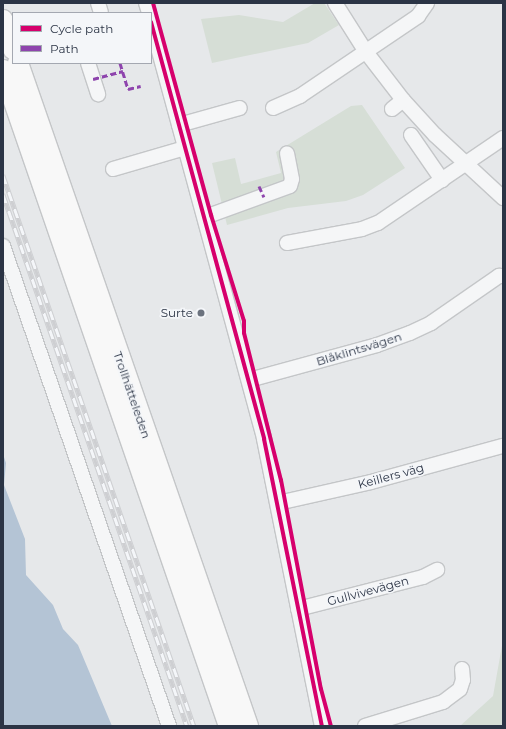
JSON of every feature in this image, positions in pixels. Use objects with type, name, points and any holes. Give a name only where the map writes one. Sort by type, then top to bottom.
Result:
[{"type":"highway","points":[[3,20],[12,46]]},
{"type":"highway","name":"Trollhätteleden","points":[[18,64],[201,619],[229,726]]},
{"type":"highway","name":"Trollhätteleden","points":[[3,70],[201,619],[248,726]]},
{"type":"highway","points":[[201,619],[202,674],[218,726]]},
{"type":"highway","points":[[201,619],[262,726]]},
{"type":"street","points":[[335,3],[397,104],[467,163],[503,198]]},
{"type":"street","points":[[273,108],[300,96],[366,52],[418,16],[427,3]]},
{"type":"street","points":[[152,26],[249,380],[278,504],[322,726]]},
{"type":"street","points":[[88,64],[98,94]]},
{"type":"street","points":[[179,125],[240,108]]},
{"type":"street","points":[[411,135],[442,180]]},
{"type":"street","points":[[287,243],[362,229],[378,223],[503,138]]},
{"type":"street","points":[[113,169],[185,148]]},
{"type":"street","points":[[205,217],[290,186],[292,179],[287,153]]},
{"type":"street","points":[[3,246],[169,726]]},
{"type":"street","name":"Blåklintsvägen","points":[[249,380],[377,345],[410,333],[503,276]]},
{"type":"street","name":"Keillers väg","points":[[278,504],[371,482],[503,446]]},
{"type":"street","name":"Gullvivevägen","points":[[298,609],[416,579],[437,570]]},
{"type":"street","points":[[366,726],[444,702],[460,689],[463,680],[462,669]]},
{"type":"shaded area","points":[[315,3],[324,3],[339,25],[308,43],[212,63],[201,19],[239,15],[283,22]]},
{"type":"shaded area","points":[[362,105],[405,168],[363,195],[346,201],[288,208],[227,225],[212,163],[235,158],[241,184],[281,173],[276,152],[351,106]]},
{"type":"shaded area","points":[[503,640],[503,726],[460,726],[493,696]]},
{"type":"water","points":[[3,454],[6,463],[4,485],[25,539],[26,575],[53,605],[63,629],[78,645],[112,726],[3,726]]},
{"type":"railway","points":[[3,175],[194,726]]},
{"type":"railway","points":[[3,194],[187,726]]},
{"type":"marked path","points":[[120,64],[128,89],[141,86]]},
{"type":"marked path","points":[[93,79],[123,71]]},
{"type":"marked path","points":[[259,186],[264,197]]},
{"type":"cycle path","points":[[153,3],[211,215],[244,321],[244,333],[281,480],[321,689],[331,726]]},
{"type":"cycle path","points":[[152,26],[264,439],[322,726]]},
{"type":"place","name":"Surte","points":[[201,313]]}]
